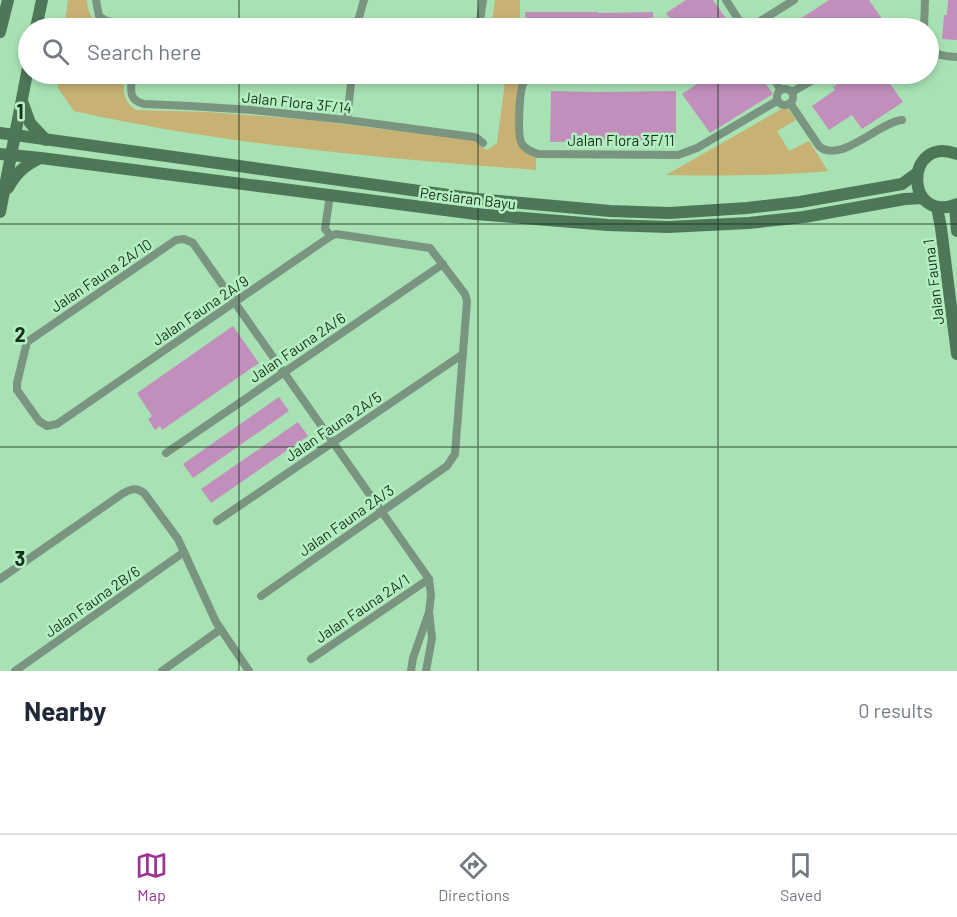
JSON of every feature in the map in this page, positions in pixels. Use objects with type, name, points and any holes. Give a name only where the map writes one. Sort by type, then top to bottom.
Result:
[{"type":"main road","points":[[0,32],[8,0]]},
{"type":"main road","points":[[38,18],[42,0]]},
{"type":"main road","points":[[1,208],[5,154],[14,136],[25,84]]},
{"type":"main road","points":[[22,100],[30,123],[46,140]]},
{"type":"main road","name":"Persiaran Bayu","points":[[0,133],[477,199],[610,212],[669,213],[800,202],[902,184],[917,173]]},
{"type":"main road","points":[[957,154],[946,151],[936,152],[927,157],[917,173],[916,183],[923,198],[937,207],[946,208],[956,205],[957,231]]},
{"type":"main road","name":"Persiaran Bayu","points":[[5,154],[519,219],[608,225],[668,227],[749,223],[923,198]]},
{"type":"main road","points":[[1,208],[12,180],[28,163],[41,158]]},
{"type":"main road","name":"Jalan Fauna 1","points":[[937,207],[957,354]]},
{"type":"street","points":[[96,0],[98,12],[102,18]]},
{"type":"street","points":[[359,18],[364,0]]},
{"type":"street","points":[[480,18],[483,0]]},
{"type":"street","points":[[726,0],[735,18]]},
{"type":"street","points":[[767,18],[794,0]]},
{"type":"street","points":[[924,18],[925,0]]},
{"type":"street","points":[[939,54],[957,57]]},
{"type":"street","name":"Jalan Flora 3F/14","points":[[131,84],[132,98],[144,104],[252,110],[347,120],[474,137],[483,143]]},
{"type":"street","points":[[347,120],[351,84]]},
{"type":"street","name":"Jalan Flora 3F/11","points":[[523,84],[520,133],[522,145],[534,153],[678,154],[698,148],[777,101]]},
{"type":"street","points":[[777,84],[780,89]]},
{"type":"street","points":[[792,92],[806,84]]},
{"type":"street","points":[[780,89],[785,88],[792,92]]},
{"type":"street","points":[[780,89],[777,93],[777,101],[782,105],[790,103],[793,98],[792,92]]},
{"type":"street","points":[[790,103],[819,146],[829,152],[841,150],[889,123],[902,120]]},
{"type":"street","points":[[330,195],[325,229],[331,236],[336,234],[430,248],[465,294],[467,301],[463,354]]},
{"type":"street","name":"Jalan Fauna 2A/9","points":[[47,426],[57,424],[331,236]]},
{"type":"street","name":"Jalan Fauna 2A/10","points":[[47,426],[39,421],[17,390],[27,342],[176,240],[184,239],[192,243],[234,303]]},
{"type":"street","name":"Jalan Fauna 2A/6","points":[[166,453],[443,264]]},
{"type":"street","points":[[234,303],[429,579],[431,595],[429,612],[413,658],[411,671]]},
{"type":"street","name":"Jalan Fauna 2A/5","points":[[218,521],[463,354]]},
{"type":"street","name":"Jalan Fauna 2A/3","points":[[261,596],[447,466],[455,454],[463,354]]},
{"type":"street","points":[[0,579],[122,494],[134,488],[139,489],[178,539],[216,622],[249,671]]},
{"type":"street","name":"Jalan Fauna 2B/6","points":[[15,671],[184,552]]},
{"type":"street","name":"Jalan Fauna 2A/1","points":[[311,659],[429,579]]},
{"type":"street","points":[[426,671],[432,638],[429,612]]},
{"type":"street","points":[[162,671],[221,629]]},
{"type":"shaded area","points":[[68,0],[87,0],[88,10],[93,18],[65,18]]},
{"type":"shaded area","points":[[495,0],[520,0],[520,18],[492,18]]},
{"type":"shaded area","points":[[58,84],[124,84],[126,99],[136,110],[209,112],[309,120],[473,140],[487,150],[497,143],[505,84],[521,84],[521,138],[536,154],[536,170],[304,149],[189,133],[74,111],[58,88]]},
{"type":"shaded area","points":[[783,108],[789,110],[796,120],[777,131],[789,151],[809,141],[828,171],[788,174],[666,175]]},
{"type":"building","points":[[686,0],[713,0],[726,18],[670,18],[666,13]]},
{"type":"building","points":[[829,0],[869,0],[882,18],[801,18]]},
{"type":"building","points":[[948,0],[957,0],[957,40],[942,39]]},
{"type":"building","points":[[525,12],[653,12],[653,18],[525,18]]},
{"type":"building","points":[[697,84],[766,84],[773,94],[710,133],[682,94]]},
{"type":"building","points":[[838,84],[890,84],[903,102],[862,129],[852,115],[829,130],[812,106],[835,90],[833,87]]},
{"type":"building","points":[[551,91],[676,91],[676,141],[550,142]]},
{"type":"building","points":[[233,326],[259,363],[162,430],[160,426],[155,430],[148,419],[152,416],[137,393]]},
{"type":"building","points":[[279,397],[289,411],[193,478],[183,464]]},
{"type":"building","points":[[298,422],[308,436],[211,503],[201,489]]}]
